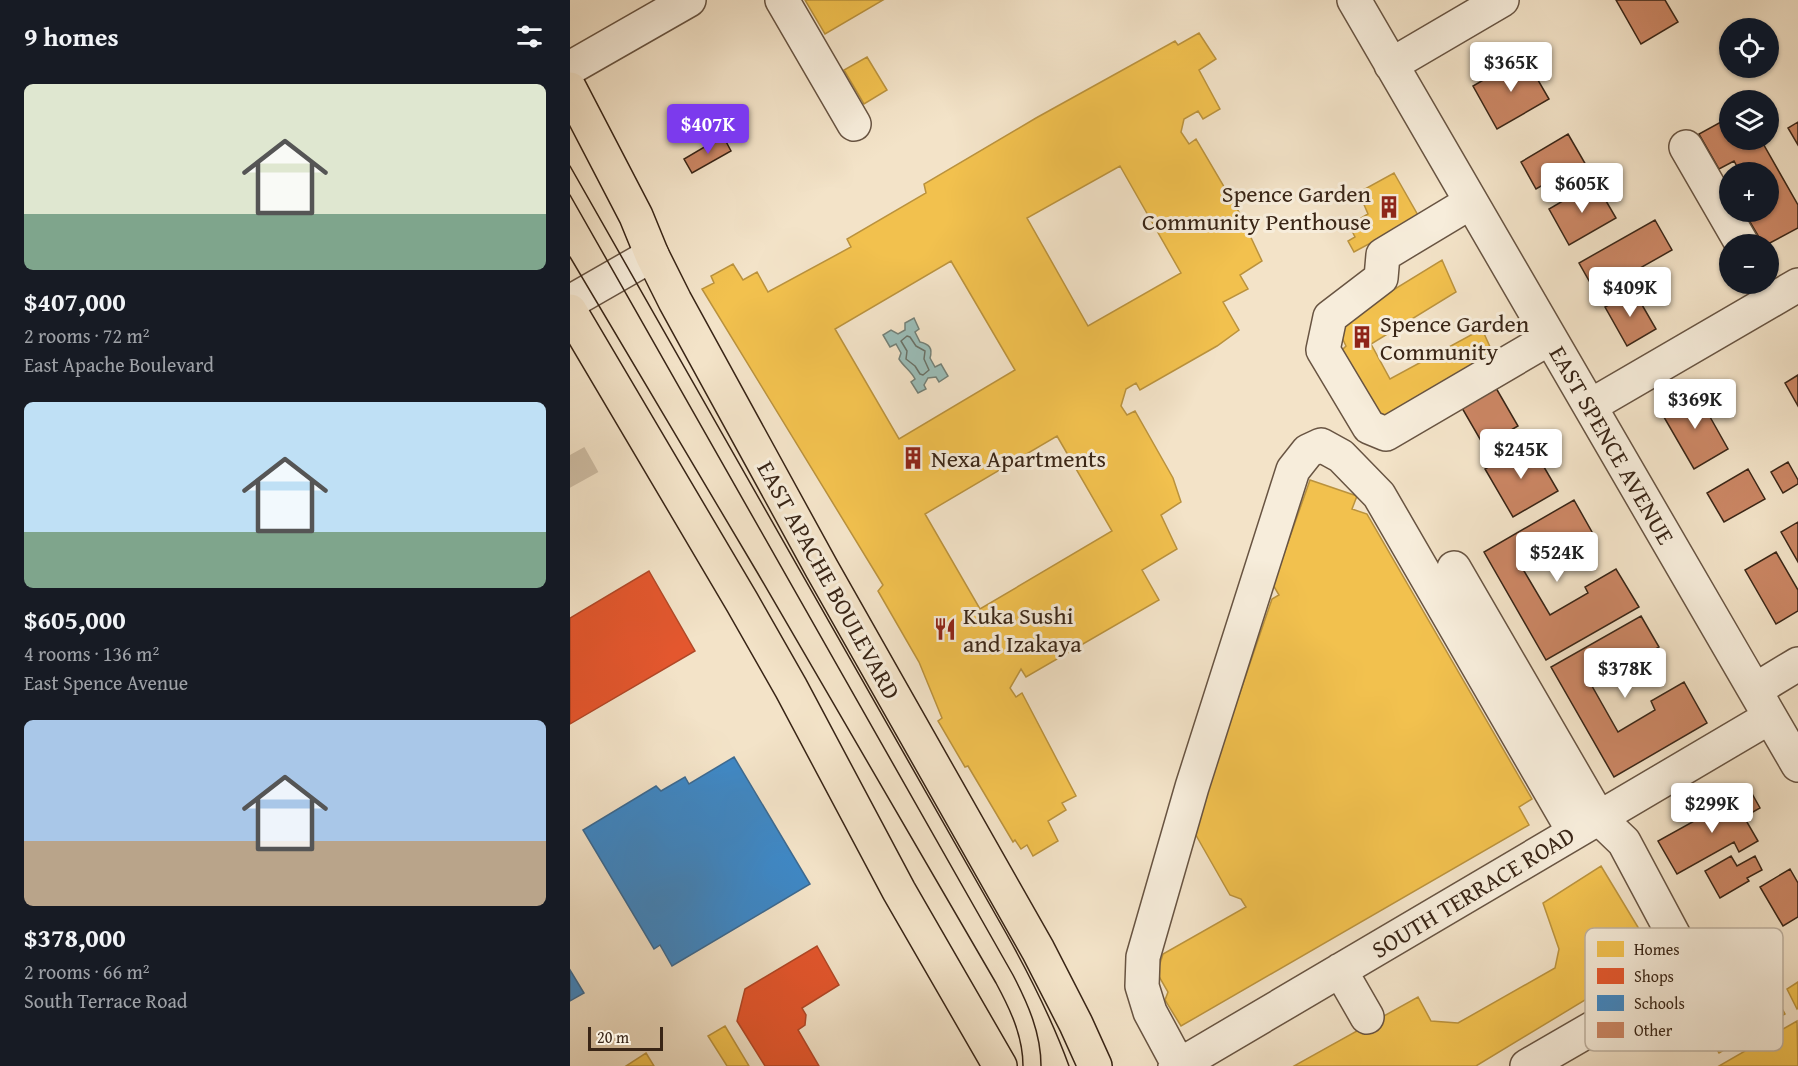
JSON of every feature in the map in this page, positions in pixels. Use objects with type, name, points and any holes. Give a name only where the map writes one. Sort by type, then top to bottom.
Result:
[{"type":"main road","name":"EAST APACHE BOULEVARD","points":[[570,89],[636,216],[652,255],[680,311],[822,569],[1038,950],[1095,1066]]},
{"type":"main road","points":[[570,311],[748,611],[899,891],[1000,1066]]},
{"type":"street","points":[[570,68],[689,0]]},
{"type":"street","points":[[782,0],[854,124]]},
{"type":"street","name":"EAST SPENCE AVENUE","points":[[1354,0],[1798,765]]},
{"type":"street","points":[[1391,65],[1502,0]]},
{"type":"street","points":[[1686,147],[1736,234]]},
{"type":"street","points":[[1471,202],[1383,255],[1381,278],[1330,317],[1323,350],[1369,427],[1386,434],[1550,338]]},
{"type":"street","points":[[570,302],[652,255]]},
{"type":"street","points":[[1590,406],[1771,294]]},
{"type":"street","points":[[1177,1065],[1150,1011],[1142,986],[1143,957],[1192,787],[1293,470],[1308,451],[1321,445],[1341,456],[1379,495],[1586,825],[1624,842],[1670,928]]},
{"type":"street","points":[[1454,568],[1586,825]]},
{"type":"street","name":"SOUTH TERRACE ROAD","points":[[1177,1065],[1586,825],[1762,704],[1798,664]]},
{"type":"street","points":[[1340,970],[1367,1017]]},
{"type":"street","points":[[1527,1066],[1585,1033]]},
{"type":"water","points":[[914,318],[919,329],[915,332],[920,342],[930,347],[930,358],[935,367],[941,364],[948,376],[939,382],[936,377],[928,378],[924,385],[926,389],[918,393],[911,382],[915,379],[899,359],[901,353],[896,344],[890,347],[883,335],[891,330],[898,334],[905,330],[905,323]]},
{"type":"building: Homes","points":[[805,0],[883,0],[825,34]]},
{"type":"building: Homes","name":"Nexa Apartments","points":[[1199,33],[1216,59],[1199,70],[1220,109],[1203,119],[1198,111],[1184,119],[1181,132],[1189,144],[1196,139],[1239,212],[1262,261],[1240,275],[1248,289],[1223,302],[1239,330],[1217,346],[1140,390],[1136,383],[1126,389],[1121,406],[1127,415],[1135,411],[1173,478],[1181,502],[1161,515],[1177,549],[1142,570],[1159,600],[1026,677],[1021,669],[1010,688],[1016,697],[1022,693],[1076,796],[1062,803],[1066,810],[1048,821],[1058,841],[1033,856],[1027,845],[1021,849],[1015,840],[1013,842],[938,721],[942,718],[919,662],[878,591],[883,585],[702,289],[714,283],[711,276],[733,264],[743,280],[757,272],[768,292],[851,247],[847,239],[926,193],[924,184],[1036,118],[1175,41],[1178,45]],"holes":[[[1120,166],[1181,273],[1088,326],[1027,218]],[[951,261],[1015,370],[899,439],[835,329]],[[1057,436],[1112,531],[980,609],[925,514]]]},
{"type":"building: Homes","points":[[867,57],[887,90],[864,104],[844,70]]},
{"type":"building: Homes","name":"Spence Garden Community Penthouse","points":[[1394,173],[1419,217],[1354,252],[1348,241],[1355,237],[1349,225],[1368,214],[1362,200],[1367,198],[1363,190]]},
{"type":"building: Homes","name":"Spence Garden Community","points":[[1442,260],[1456,292],[1371,344],[1390,379],[1482,329],[1495,358],[1399,419],[1373,413],[1339,353],[1346,346],[1336,325]]},
{"type":"building: Homes","points":[[1310,480],[1357,496],[1352,509],[1367,514],[1532,799],[1519,807],[1529,825],[1181,1026],[1165,1000],[1168,992],[1157,973],[1163,954],[1246,907],[1241,899],[1230,895],[1193,830],[1272,599],[1279,595],[1273,585]]},
{"type":"building: Homes","points":[[1601,866],[1638,928],[1585,928],[1585,1000],[1476,1066],[1294,1066],[1418,997],[1431,1021],[1458,1023],[1555,968],[1559,949],[1543,903]]},
{"type":"building: Homes","points":[[1798,982],[1798,1008],[1797,1009],[1787,989]]},
{"type":"building: Homes","points":[[1797,1021],[1798,1066],[1719,1066],[1745,1051],[1783,1051],[1783,1029]]},
{"type":"building: Homes","points":[[725,1026],[749,1066],[727,1066],[708,1036]]},
{"type":"building: Homes","points":[[646,1053],[654,1066],[626,1066]]},
{"type":"building: Shops","points":[[649,571],[695,651],[570,724],[570,618]]},
{"type":"building: Shops","points":[[817,946],[839,985],[802,1008],[806,1015],[805,1025],[798,1030],[819,1066],[765,1066],[737,1021],[745,989]]},
{"type":"building: Schools","points":[[734,757],[810,884],[672,966],[660,945],[654,949],[583,830],[656,786],[661,791],[685,777],[689,784]]},
{"type":"building: Schools","points":[[570,970],[584,993],[570,1001]]},
{"type":"building: Other","points":[[1616,0],[1665,0],[1678,22],[1641,44]]},
{"type":"building: Other","points":[[1524,56],[1549,99],[1497,129],[1473,86]]},
{"type":"building: Other","points":[[1798,122],[1798,145],[1788,128]]},
{"type":"building: Other","points":[[1719,123],[1719,150],[1767,150],[1774,162],[1719,162],[1719,169],[1699,134]]},
{"type":"building: Other","points":[[1568,134],[1590,172],[1554,193],[1548,182],[1536,189],[1521,162]]},
{"type":"building: Other","points":[[723,136],[731,151],[692,173],[684,159]]},
{"type":"building: Other","points":[[1779,172],[1798,205],[1798,228],[1779,238],[1779,234],[1757,234],[1750,222],[1779,222]]},
{"type":"building: Other","points":[[1595,182],[1616,218],[1569,245],[1549,209]]},
{"type":"building: Other","points":[[1655,220],[1672,250],[1596,293],[1579,263]]},
{"type":"building: Other","points":[[1634,291],[1656,329],[1627,346],[1605,307]]},
{"type":"building: Other","points":[[1798,375],[1798,406],[1785,383]]},
{"type":"building: Other","points":[[1496,388],[1518,426],[1484,446],[1462,408]]},
{"type":"building: Other","points":[[1696,392],[1728,449],[1694,469],[1661,412]]},
{"type":"building: Other","points":[[1530,443],[1558,491],[1513,517],[1485,469]]},
{"type":"building: Other","points":[[1788,462],[1798,484],[1783,493],[1771,472]]},
{"type":"building: Other","points":[[1748,469],[1765,499],[1724,522],[1707,493]]},
{"type":"building: Other","points":[[1574,500],[1592,532],[1524,571],[1550,615],[1588,593],[1585,587],[1616,569],[1639,607],[1546,660],[1484,552]]},
{"type":"building: Other","points":[[1798,522],[1798,562],[1781,532]]},
{"type":"building: Other","points":[[1776,552],[1798,590],[1798,611],[1776,624],[1745,570]]},
{"type":"building: Other","points":[[1641,616],[1659,647],[1592,686],[1618,732],[1655,710],[1651,701],[1684,682],[1707,723],[1614,777],[1551,667]]},
{"type":"building: Other","points":[[1750,790],[1760,808],[1744,817],[1758,841],[1739,852],[1734,842],[1677,874],[1658,841]]},
{"type":"building: Other","points":[[1731,856],[1737,866],[1755,856],[1762,870],[1747,878],[1749,881],[1720,898],[1705,871]]},
{"type":"building: Other","points":[[1790,869],[1798,883],[1798,917],[1783,926],[1760,887]]},
{"type":"tunnel","points":[[570,455],[584,480]]},
{"type":"tram line","points":[[570,166],[1024,965],[1069,1066]]},
{"type":"tram line","points":[[570,195],[1013,975],[1033,1019],[1039,1042],[1041,1066]]},
{"type":"tram line","points":[[570,257],[757,572],[996,983],[1018,1033],[1023,1066]]},
{"type":"place","name":"Spence Garden Community Penthouse","points":[[1389,207]]},
{"type":"place","name":"Spence Garden Community","points":[[1362,337]]},
{"type":"place","name":"Nexa Apartments","points":[[913,458]]},
{"type":"place","name":"Kuka Sushi and Izakaya","points":[[945,629]]}]
